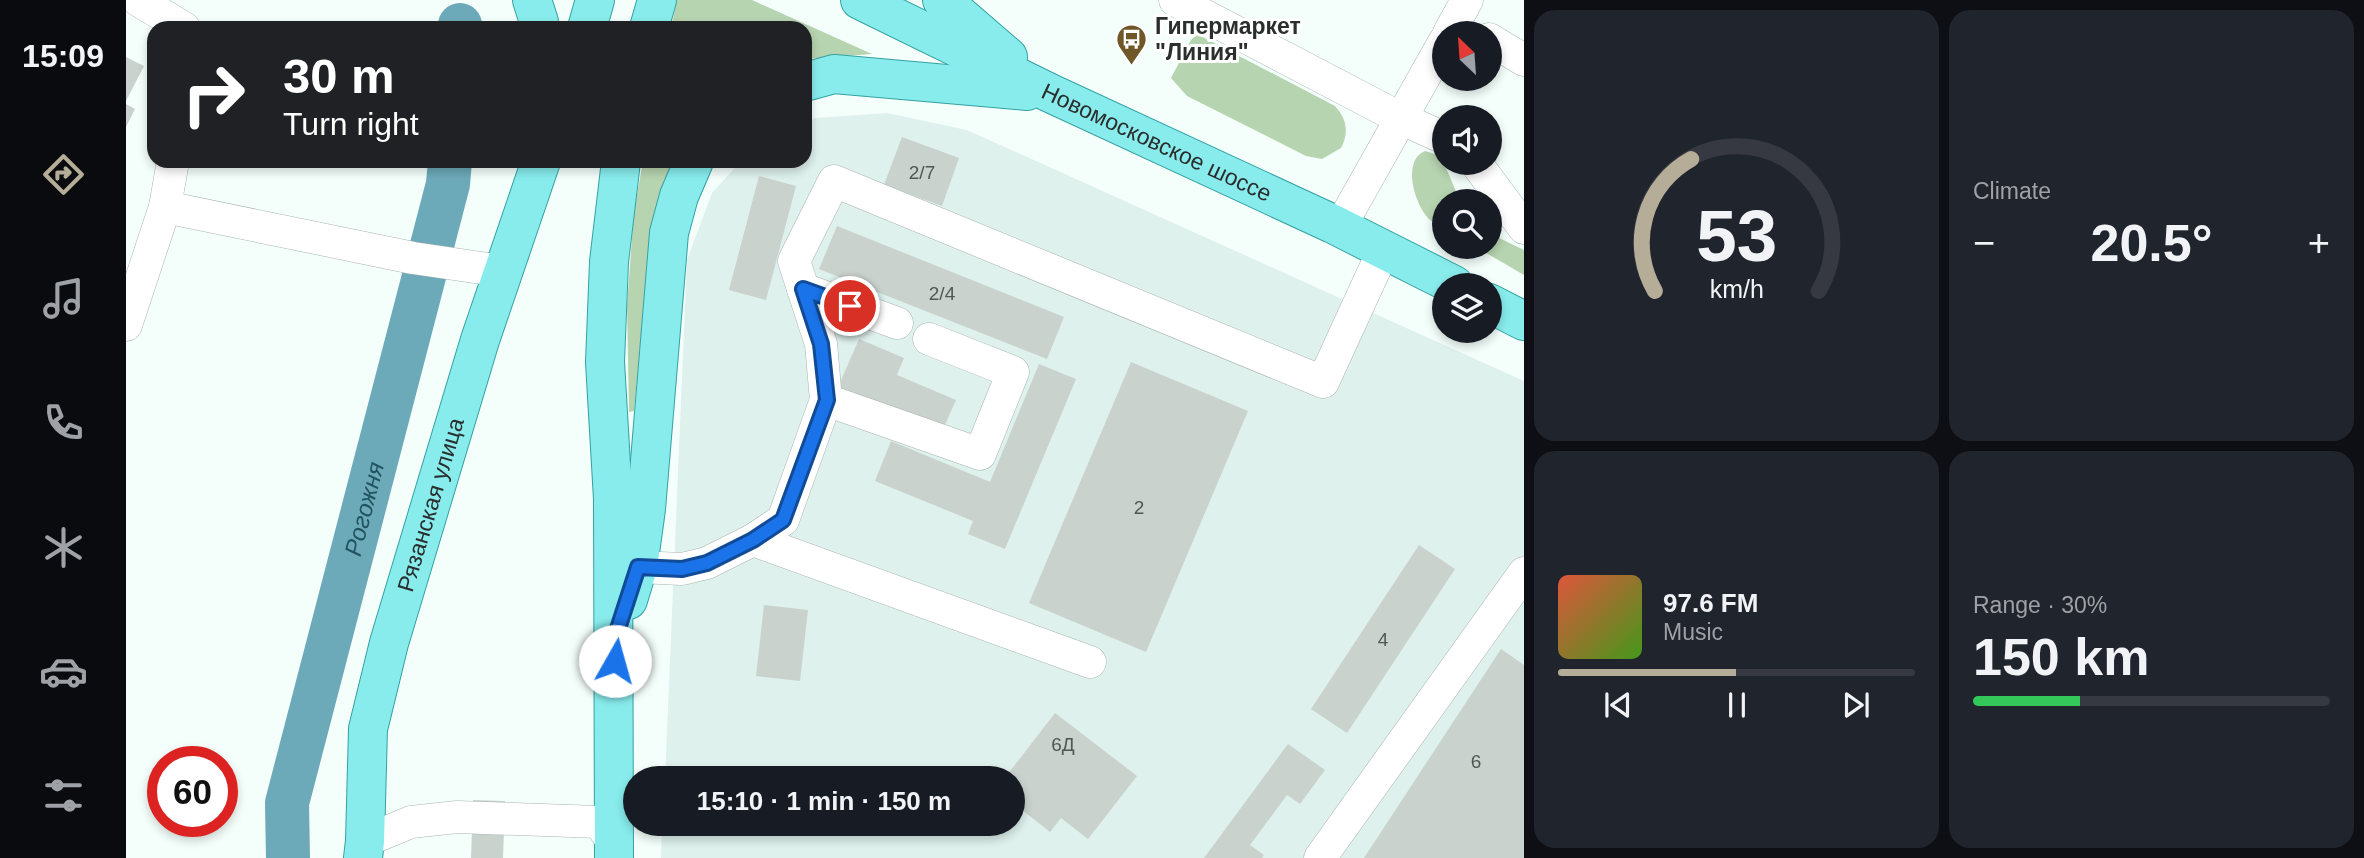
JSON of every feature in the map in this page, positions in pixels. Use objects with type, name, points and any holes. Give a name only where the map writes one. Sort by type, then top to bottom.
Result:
[{"type":"main road","points":[[532,0],[539,21]]},
{"type":"main road","points":[[589,21],[595,0]]},
{"type":"main road","points":[[651,21],[657,0]]},
{"type":"main road","name":"Новомосковское шоссе","points":[[860,0],[1050,93],[1340,227],[1432,274]]},
{"type":"main road","points":[[942,0],[1050,93]]},
{"type":"main road","points":[[812,80],[834,74],[1050,93]]},
{"type":"main road","points":[[480,340],[488,269],[511,168]]},
{"type":"main road","name":"Рязанская улица","points":[[365,852],[368,729],[389,643],[480,340],[539,168]]},
{"type":"main road","points":[[614,852],[613,499],[605,362],[609,262],[620,168]]},
{"type":"main road","points":[[615,638],[638,567],[646,509],[669,233],[679,196],[691,168]]},
{"type":"main road","points":[[1502,310],[1524,321]]},
{"type":"street","points":[[126,2],[137,0],[172,21]]},
{"type":"street","points":[[1175,0],[1432,133]]},
{"type":"street","points":[[1502,47],[1524,60]]},
{"type":"street","points":[[1340,227],[1400,118],[1432,68]]},
{"type":"street","points":[[126,324],[165,207],[172,168]]},
{"type":"street","points":[[1485,175],[1524,228]]},
{"type":"street","points":[[638,567],[682,569],[707,563],[753,540],[783,520],[827,400],[821,344],[794,261],[834,181],[1323,382],[1384,249]]},
{"type":"street","points":[[165,207],[428,261],[488,269]]},
{"type":"street","points":[[803,289],[897,323]]},
{"type":"street","points":[[827,400],[979,454],[1013,372],[929,339]]},
{"type":"street","points":[[753,540],[1090,662]]},
{"type":"street","points":[[1320,858],[1524,573]]},
{"type":"street","points":[[365,852],[411,822],[457,817],[599,822],[614,852]]},
{"type":"shaded area","points":[[887,113],[967,130],[1432,340],[1432,343],[1440,343],[1524,381],[1524,858],[661,858],[662,836],[1025,836],[1025,766],[666,766],[687,260],[712,193],[735,168],[812,168],[812,120]]},
{"type":"green space","points":[[677,0],[752,0],[799,21],[672,21]]},
{"type":"green space","points":[[812,27],[872,54],[812,58]]},
{"type":"green space","points":[[1197,34],[1335,106],[1346,126],[1341,148],[1322,159],[1306,156],[1187,96],[1171,78],[1191,40]]},
{"type":"green space","points":[[1425,151],[1432,153],[1432,175],[1449,175],[1455,189],[1432,189],[1432,221],[1415,194],[1412,173],[1418,156]]},
{"type":"green space","points":[[642,168],[670,168],[663,184],[650,236],[634,411],[629,412],[627,306],[634,211]]},
{"type":"green space","points":[[1502,239],[1524,250],[1524,275],[1497,259],[1502,259]]},
{"type":"building","points":[[126,57],[144,66],[126,101]]},
{"type":"building","points":[[126,104],[135,109],[126,127]]},
{"type":"building","points":[[902,137],[959,158],[942,206],[884,185]]},
{"type":"building","points":[[759,176],[796,186],[766,300],[729,290]]},
{"type":"building","points":[[837,226],[1064,317],[1047,359],[819,269]]},
{"type":"building","points":[[859,339],[904,358],[897,375],[956,400],[940,436],[836,392]]},
{"type":"building","points":[[1131,362],[1248,411],[1146,652],[1029,603]]},
{"type":"building","points":[[1039,364],[1076,379],[1005,549],[968,534],[973,521],[875,481],[891,441],[990,482]]},
{"type":"building","points":[[1419,545],[1455,569],[1347,733],[1311,709]]},
{"type":"building","points":[[764,605],[808,610],[800,681],[756,676]]},
{"type":"building","points":[[1501,649],[1524,665],[1524,858],[1364,858]]},
{"type":"building","points":[[1055,713],[1137,776],[1088,839],[1061,818],[1050,832],[1025,812],[1025,766],[1014,766]]},
{"type":"building","points":[[1288,744],[1325,770],[1300,804],[1287,795],[1250,845],[1264,855],[1262,858],[1204,858]]},
{"type":"building","points":[[473,800],[505,801],[503,858],[471,858]]},
{"type":"waterway","name":"Рогожня","points":[[288,858],[287,803],[448,184],[449,168]]},
{"type":"place","name":"Гипермаркет \"Линия\"","points":[[1132,66]]},
{"type":"route","points":[[615,661],[615,638],[638,567],[682,569],[707,563],[753,540],[783,520],[827,400],[821,344],[803,289],[850,306]]}]
